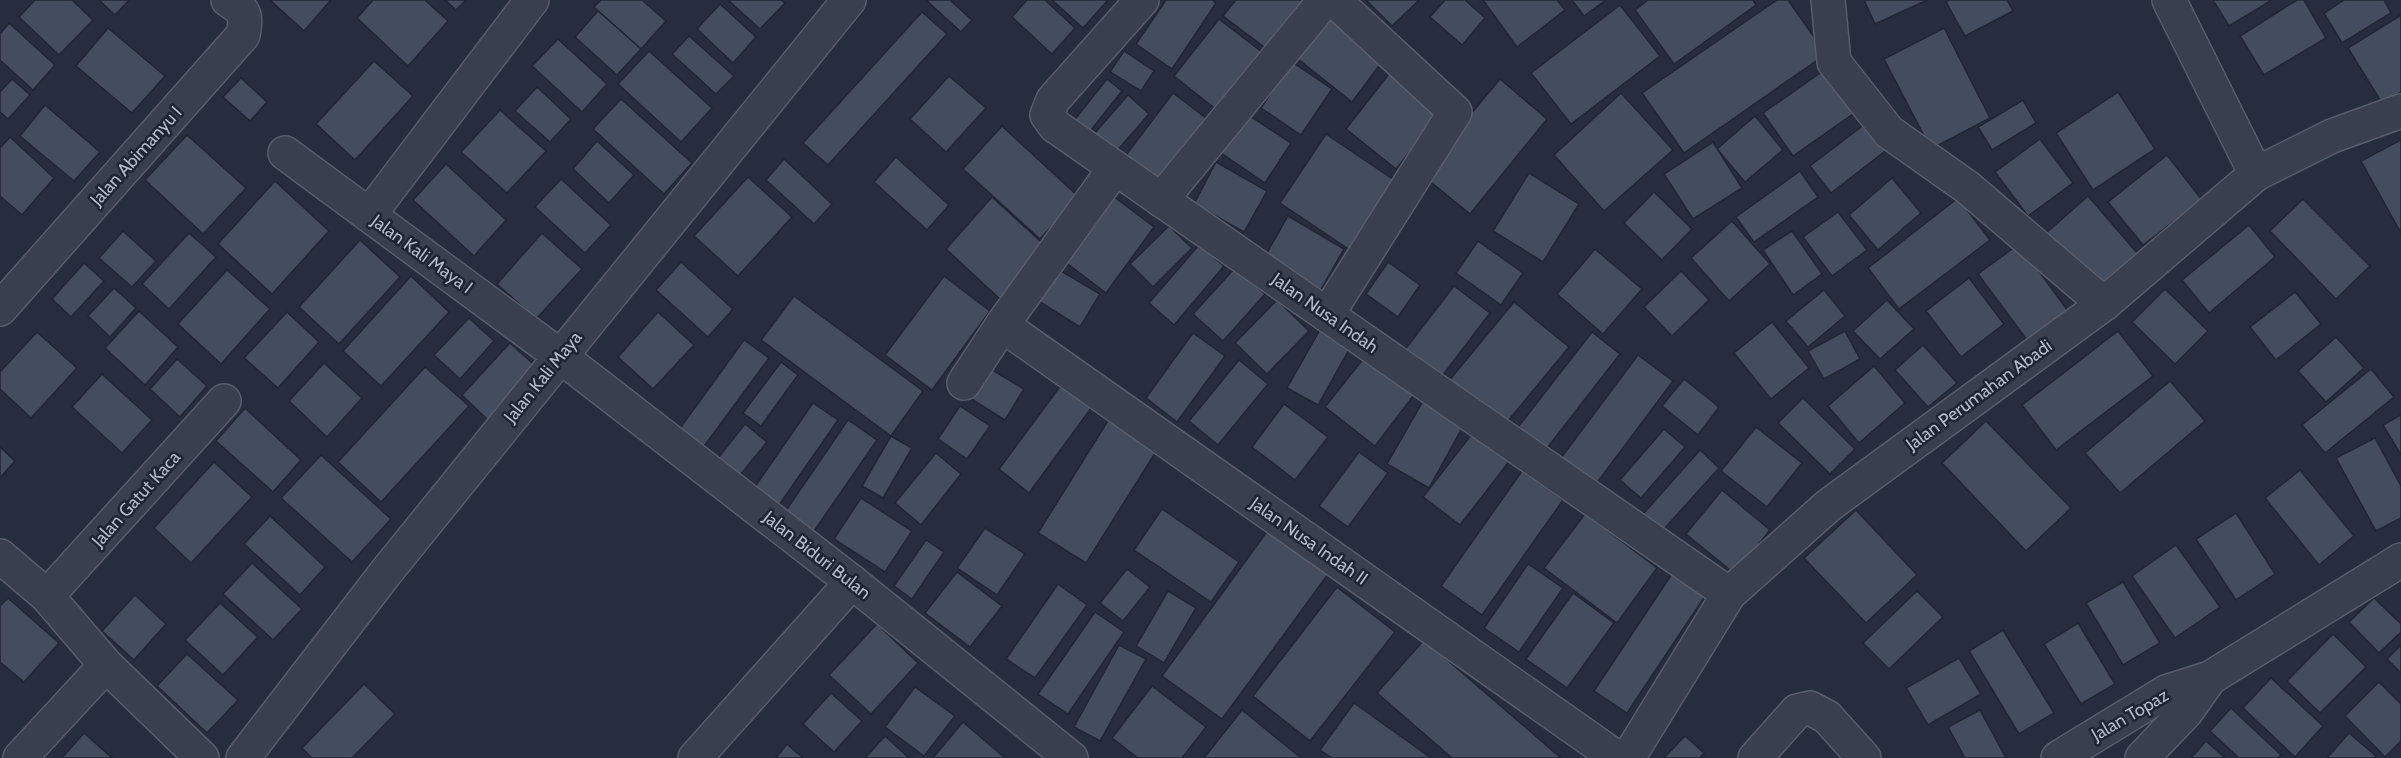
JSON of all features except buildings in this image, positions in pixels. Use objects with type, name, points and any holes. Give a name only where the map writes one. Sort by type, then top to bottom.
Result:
[{"type":"street","name":"Jalan Abimanyu I","points":[[0,309],[243,35],[246,19],[241,9],[228,0]]},
{"type":"street","points":[[369,215],[532,0]]},
{"type":"street","name":"Jalan Kali Maya","points":[[243,758],[387,571],[849,0]]},
{"type":"street","name":"Jalan Nusa Indah","points":[[1142,0],[1053,100],[1047,115],[1055,126],[1729,594]]},
{"type":"street","points":[[1161,200],[1325,0]]},
{"type":"street","points":[[1327,315],[1455,112],[1334,0]]},
{"type":"street","points":[[1828,0],[1834,62],[1889,132],[1967,187],[2104,304]]},
{"type":"street","points":[[2169,0],[2256,174]]},
{"type":"street","name":"Jalan Perumahan Abadi","points":[[1628,758],[1729,594],[1829,505],[2104,304],[2256,174],[2332,136],[2401,111]]},
{"type":"street","name":"Jalan Kali Maya I","points":[[285,153],[560,356]]},
{"type":"street","points":[[964,383],[1002,325],[1115,168]]},
{"type":"street","name":"Jalan Nusa Indah II","points":[[1002,325],[1617,758]]},
{"type":"street","name":"Jalan Biduri Bulan","points":[[560,356],[852,582],[1054,753]]},
{"type":"street","name":"Jalan Gatut Kaca","points":[[47,596],[224,401]]},
{"type":"street","points":[[0,556],[47,596],[106,665],[202,758]]},
{"type":"street","points":[[2210,678],[2401,560]]},
{"type":"street","points":[[695,758],[852,582]]},
{"type":"street","points":[[20,758],[106,665]]},
{"type":"street","name":"Jalan Topaz","points":[[2058,758],[2166,692],[2210,678]]},
{"type":"street","name":"Jalan Topaz","points":[[2142,758],[2186,712],[2210,678]]},
{"type":"street","points":[[1755,758],[1797,711],[1810,708],[1827,717],[1864,758]]}]
